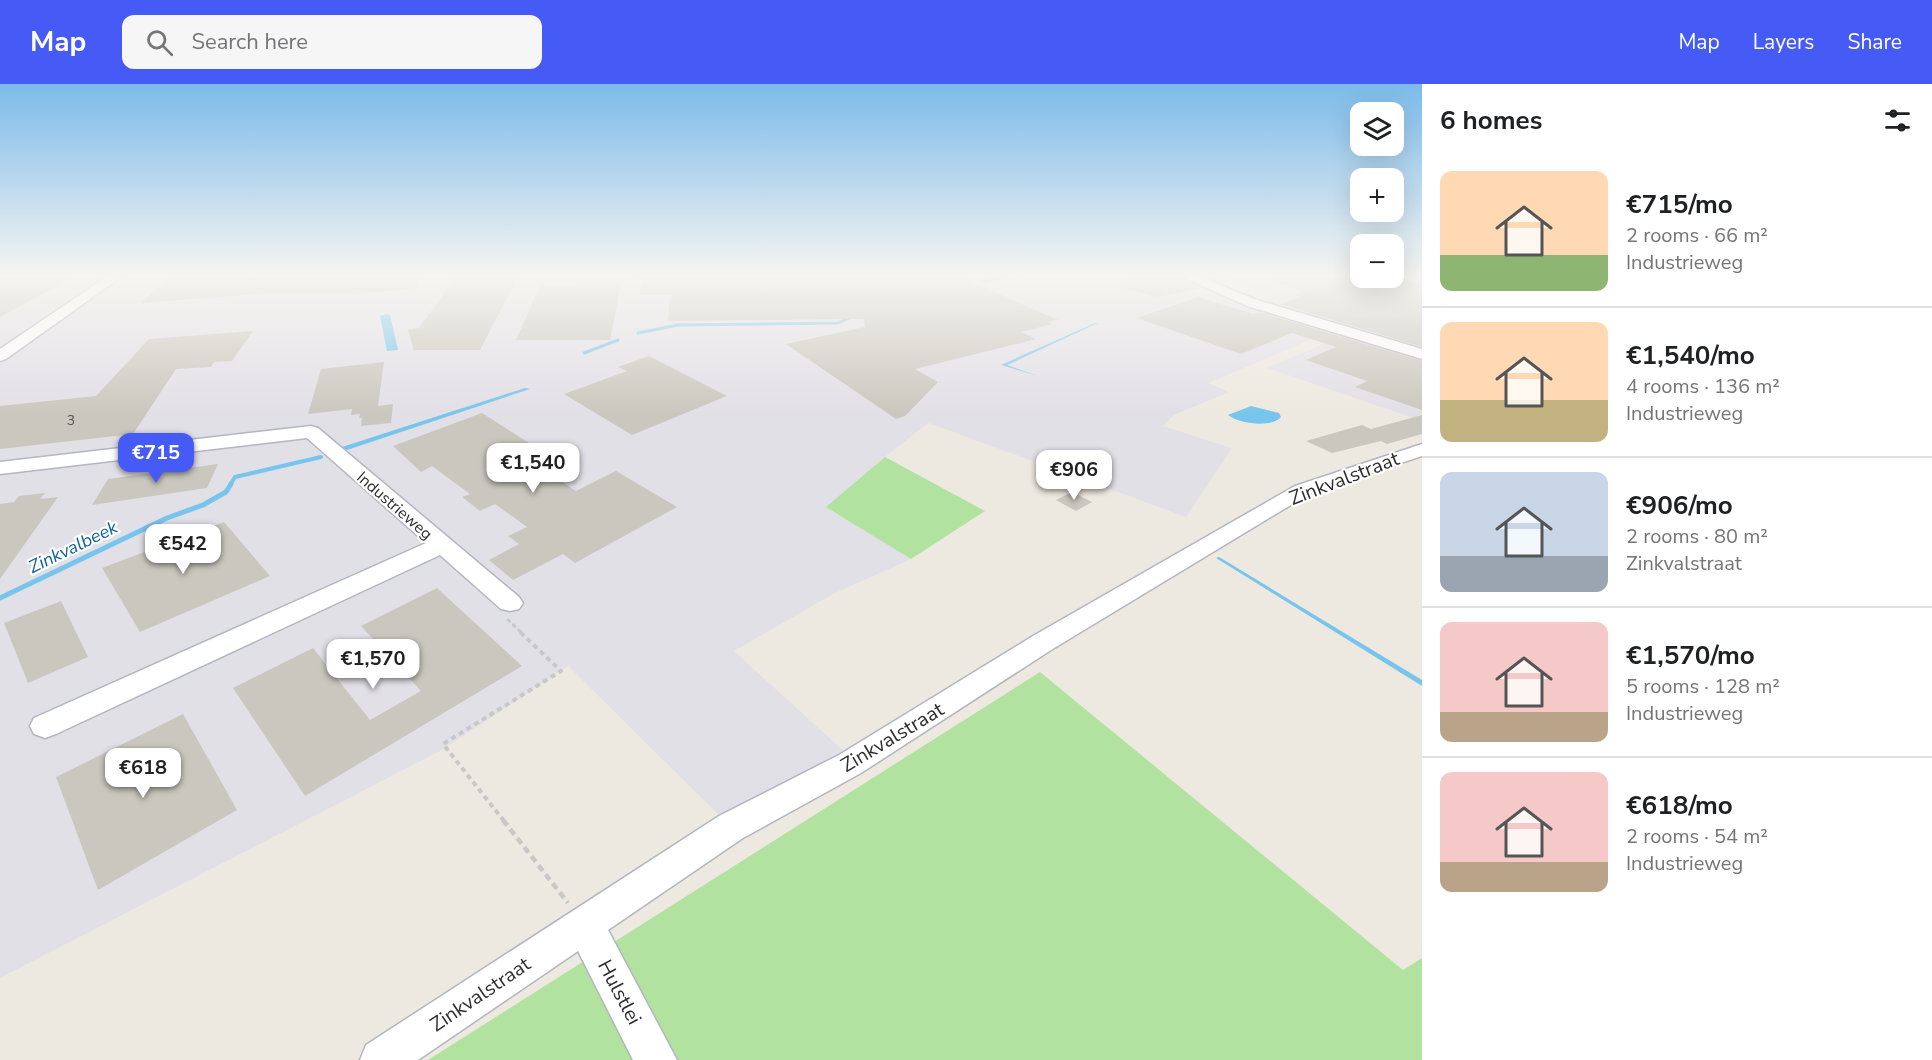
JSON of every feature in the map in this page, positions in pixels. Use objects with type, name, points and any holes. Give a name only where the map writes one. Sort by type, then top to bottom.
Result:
[{"type":"street","points":[[0,356],[49,323]]},
{"type":"street","points":[[1317,323],[1422,354]]},
{"type":"street","name":"Industrieweg","points":[[0,468],[310,432],[442,545],[45,726]]},
{"type":"street","name":"Zinkvalstraat","points":[[381,1060],[731,827],[850,764],[1042,644],[1302,490],[1422,450]]},
{"type":"street","points":[[442,545],[510,603]]},
{"type":"street","name":"Hulstlei","points":[[584,924],[656,1060]]},
{"type":"path","points":[[510,603],[503,615],[561,671],[443,744],[584,924]]},
{"type":"shaded area","points":[[0,323],[1304,323],[1331,331],[1209,383],[1229,392],[1174,415],[1163,426],[1232,448],[1186,517],[928,423],[885,457],[827,507],[911,559],[833,594],[734,651],[858,764],[731,827],[568,666],[442,750],[0,978]]},
{"type":"shaded area","points":[[1330,323],[1422,323],[1422,350]]},
{"type":"shaded area","points":[[1344,335],[1422,358],[1422,421],[1267,368]]},
{"type":"green space","points":[[885,457],[985,511],[911,559],[826,507]]},
{"type":"green space","points":[[1040,672],[1403,970],[1422,958],[1422,1060],[428,1060]]},
{"type":"water","points":[[381,323],[392,323],[398,350],[387,351]]},
{"type":"water","points":[[1098,323],[1007,365],[1038,376],[1001,365]]},
{"type":"water","points":[[525,388],[530,389],[347,450],[342,447]]},
{"type":"water","points":[[1251,406],[1279,413],[1281,417],[1270,423],[1255,424],[1240,421],[1228,415]]},
{"type":"water","points":[[1219,557],[1422,680],[1422,686],[1216,558]]},
{"type":"building","points":[[423,323],[494,323],[480,350],[414,350],[408,330],[419,328]]},
{"type":"building","points":[[524,323],[613,323],[610,340],[516,340]]},
{"type":"building","points":[[864,323],[1053,324],[1021,332],[1036,339],[915,369],[938,382],[905,416],[896,419],[786,344],[865,327]]},
{"type":"building","points":[[1150,323],[1294,323],[1422,361],[1422,410],[1355,387],[1367,381],[1306,360],[1336,347],[1292,333],[1241,354]]},
{"type":"building","points":[[1341,323],[1422,323],[1422,347]]},
{"type":"building","points":[[253,331],[232,361],[214,362],[211,367],[176,369],[133,434],[0,449],[0,406],[96,396],[149,339]]},
{"type":"building","points":[[649,356],[727,396],[632,435],[564,394],[627,371],[618,367]]},
{"type":"building","points":[[384,362],[378,406],[393,404],[391,423],[361,426],[360,414],[351,415],[352,409],[308,414],[321,369]]},
{"type":"building","points":[[482,413],[529,443],[513,450],[576,491],[616,471],[677,507],[575,563],[563,554],[513,580],[489,560],[519,544],[508,536],[527,527],[495,504],[480,511],[462,497],[470,494],[432,466],[421,472],[393,446]]},
{"type":"building","points":[[1422,415],[1422,434],[1387,444],[1381,441],[1332,453],[1306,441],[1362,425],[1371,429]]},
{"type":"building","points":[[218,464],[207,488],[92,505],[108,479]]},
{"type":"building","points":[[1072,492],[1092,502],[1076,511],[1056,500]]},
{"type":"building","points":[[45,493],[40,499],[58,497],[0,579],[0,504],[14,502],[19,496]]},
{"type":"building","points":[[224,522],[270,576],[140,632],[102,568]]},
{"type":"building","points":[[437,588],[522,666],[305,796],[233,688],[313,648],[370,720],[421,691],[361,626]]},
{"type":"building","points":[[61,601],[88,657],[28,683],[4,623]]},
{"type":"building","points":[[183,714],[237,810],[98,890],[56,777]]},
{"type":"waterway","name":"Zinkvalbeek","points":[[638,333],[678,325],[839,323]]},
{"type":"waterway","name":"Zinkvalbeek","points":[[584,353],[618,340]]},
{"type":"waterway","name":"Zinkvalbeek","points":[[230,485],[235,477],[321,457]]},
{"type":"waterway","name":"Zinkvalbeek","points":[[0,598],[167,518],[203,505],[226,492],[231,484]]}]
